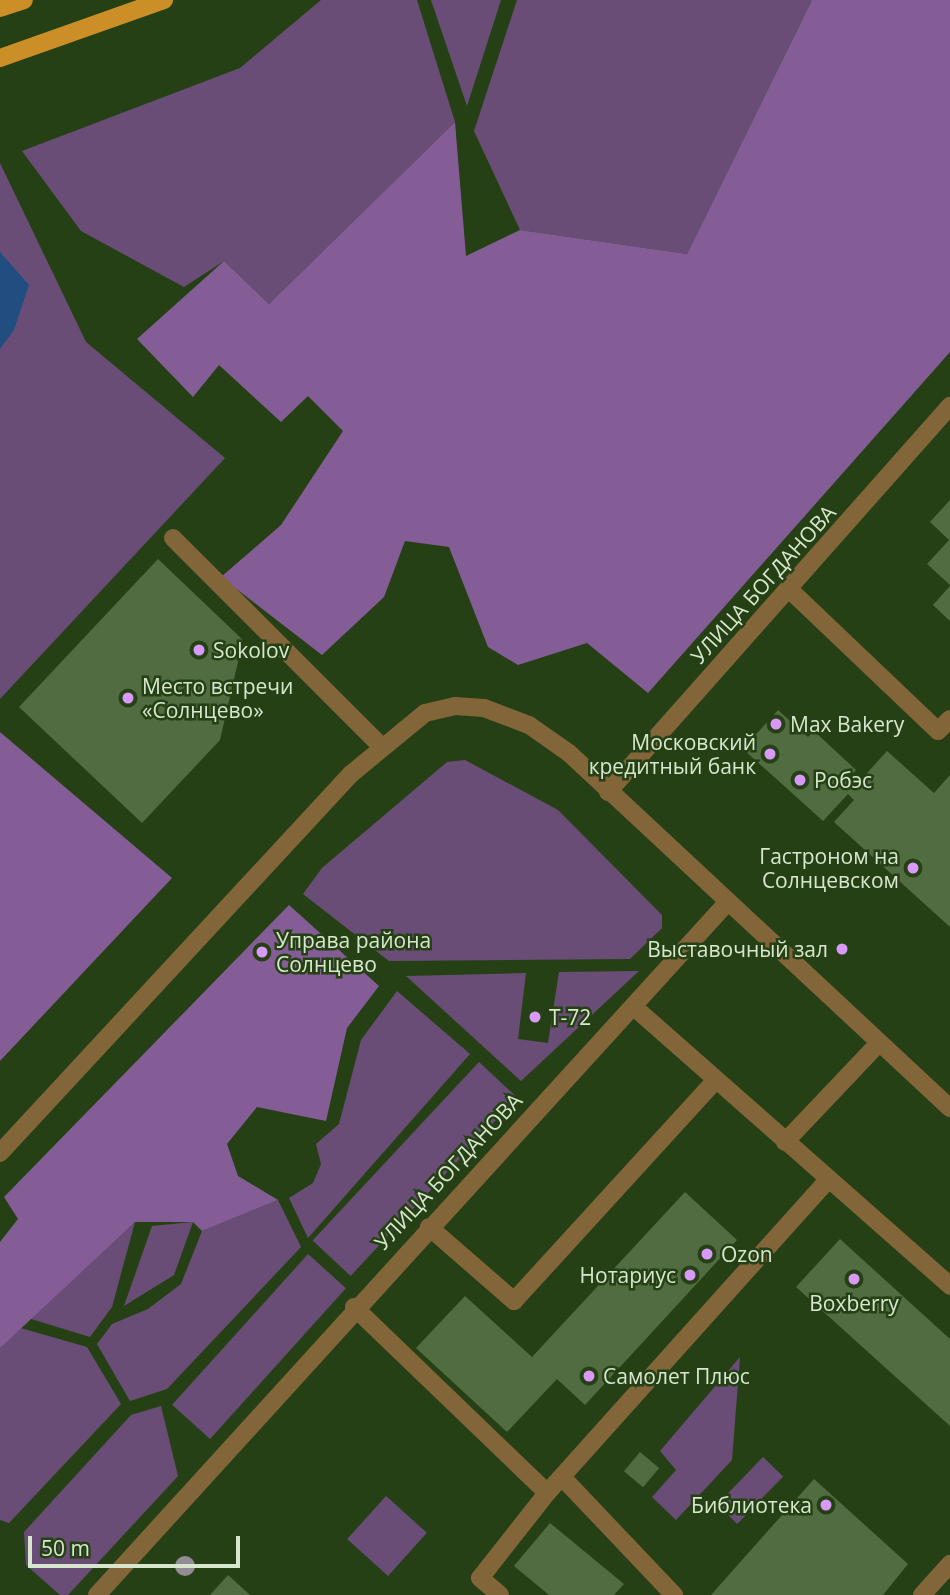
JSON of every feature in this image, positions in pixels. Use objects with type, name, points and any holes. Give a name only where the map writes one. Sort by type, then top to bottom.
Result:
[{"type":"main road","points":[[0,8],[23,0]]},
{"type":"main road","points":[[0,58],[164,0]]},
{"type":"street","name":"УЛИЦА БОГДАНОВА","points":[[608,792],[791,591],[950,406]]},
{"type":"street","points":[[173,538],[382,747]]},
{"type":"street","points":[[791,591],[938,732],[950,719]]},
{"type":"street","points":[[0,1153],[240,890],[382,747],[425,713],[484,708],[529,725],[608,792],[950,1108]]},
{"type":"street","name":"УЛИЦА БОГДАНОВА","points":[[97,1595],[354,1307],[634,1007],[727,903]]},
{"type":"street","points":[[634,1007],[950,1286]]},
{"type":"street","points":[[785,1142],[879,1043]]},
{"type":"street","points":[[429,1227],[514,1301],[716,1080]]},
{"type":"street","points":[[500,1595],[480,1578],[547,1493],[829,1179]]},
{"type":"street","points":[[354,1307],[547,1493]]},
{"type":"street","points":[[562,1477],[674,1595]]},
{"type":"street","points":[[922,1595],[950,1564]]},
{"type":"shaded area","points":[[321,0],[417,0],[455,122],[269,304],[224,261],[184,287],[81,231],[22,151],[240,68]]},
{"type":"shaded area","points":[[431,0],[501,0],[467,106]]},
{"type":"shaded area","points":[[517,0],[812,0],[687,254],[520,230],[474,131]]},
{"type":"shaded area","points":[[812,0],[950,0],[950,352],[648,693],[587,643],[518,665],[488,647],[449,547],[405,541],[384,597],[322,655],[221,577],[281,525],[343,431],[308,396],[281,422],[219,365],[193,397],[137,339],[224,261],[269,304],[455,122],[466,256],[520,230],[687,254]]},
{"type":"shaded area","points":[[0,163],[86,342],[225,458],[0,699]]},
{"type":"shaded area","points":[[0,732],[172,878],[0,1061]]},
{"type":"shaded area","points":[[465,760],[558,810],[662,915],[662,928],[630,959],[389,961],[303,894],[322,868],[447,762]]},
{"type":"shaded area","points":[[289,905],[379,986],[347,1028],[326,1121],[257,1107],[227,1144],[238,1176],[278,1200],[202,1231],[193,1222],[135,1222],[0,1348],[0,1242],[18,1219],[4,1197]]},
{"type":"shaded area","points":[[639,971],[521,1081],[406,976],[526,973],[518,1039],[548,1043],[559,972]]},
{"type":"shaded area","points":[[397,991],[470,1054],[308,1238],[289,1198],[313,1183],[321,1164],[316,1144],[339,1124],[361,1040]]},
{"type":"shaded area","points":[[479,1062],[517,1097],[351,1276],[313,1240]]},
{"type":"shaded area","points":[[278,1200],[301,1247],[167,1389],[130,1401],[97,1344],[112,1324],[148,1309],[181,1284],[202,1231]]},
{"type":"shaded area","points":[[135,1222],[112,1307],[90,1337],[28,1318]]},
{"type":"shaded area","points":[[193,1222],[174,1275],[124,1306],[152,1226]]},
{"type":"shaded area","points":[[308,1254],[346,1288],[210,1439],[172,1405]]},
{"type":"shaded area","points":[[17,1327],[87,1347],[121,1404],[9,1523],[0,1520],[0,1348]]},
{"type":"shaded area","points":[[740,1357],[732,1460],[676,1520],[652,1497],[676,1470],[660,1451]]},
{"type":"shaded area","points":[[161,1406],[178,1476],[68,1595],[60,1595],[26,1565],[24,1532],[131,1415]]},
{"type":"shaded area","points":[[763,1457],[783,1476],[737,1524],[717,1504]]},
{"type":"shaded area","points":[[386,1496],[427,1533],[388,1576],[347,1539]]},
{"type":"water","points":[[0,252],[29,285],[14,330],[0,349]]},
{"type":"building","points":[[950,500],[950,585],[927,564],[949,540],[930,522]]},
{"type":"building","name":"Место встречи «Солнцево»","points":[[158,559],[243,640],[220,740],[142,823],[19,707]]},
{"type":"building","points":[[950,586],[950,621],[933,605]]},
{"type":"building","points":[[778,710],[808,737],[814,731],[856,770],[851,776],[859,782],[887,751],[934,793],[950,775],[950,927],[834,822],[854,800],[848,794],[823,821],[743,749]]},
{"type":"building","points":[[685,1192],[737,1240],[585,1405],[557,1379],[507,1432],[416,1348],[465,1296],[532,1357]]},
{"type":"building","points":[[840,1239],[950,1339],[950,1426],[796,1287]]},
{"type":"building","points":[[640,1452],[659,1468],[643,1487],[624,1471]]},
{"type":"building","points":[[814,1479],[908,1564],[883,1595],[711,1595]]},
{"type":"building","points":[[550,1523],[624,1584],[614,1595],[549,1595],[514,1566]]},
{"type":"building","points":[[228,1575],[250,1595],[210,1595]]},
{"type":"place","name":"Sokolov","points":[[199,650]]},
{"type":"place","name":"Место встречи «Солнцево»","points":[[128,698]]},
{"type":"place","name":"Max Bakery","points":[[776,724]]},
{"type":"place","name":"Московский кредитный банк","points":[[770,754]]},
{"type":"place","name":"Робэс","points":[[800,780]]},
{"type":"place","name":"Гастроном на Солнцевском","points":[[913,868]]},
{"type":"place","name":"Выставочный зал","points":[[842,949]]},
{"type":"place","name":"Управа района Солнцево","points":[[262,952]]},
{"type":"place","name":"Т-72","points":[[535,1017]]},
{"type":"place","name":"Ozon","points":[[707,1254]]},
{"type":"place","name":"Нотариус","points":[[690,1275]]},
{"type":"place","name":"Boxberry","points":[[854,1279]]},
{"type":"place","name":"Самолет Плюс","points":[[589,1376]]},
{"type":"place","name":"Библиотека","points":[[826,1505]]}]
